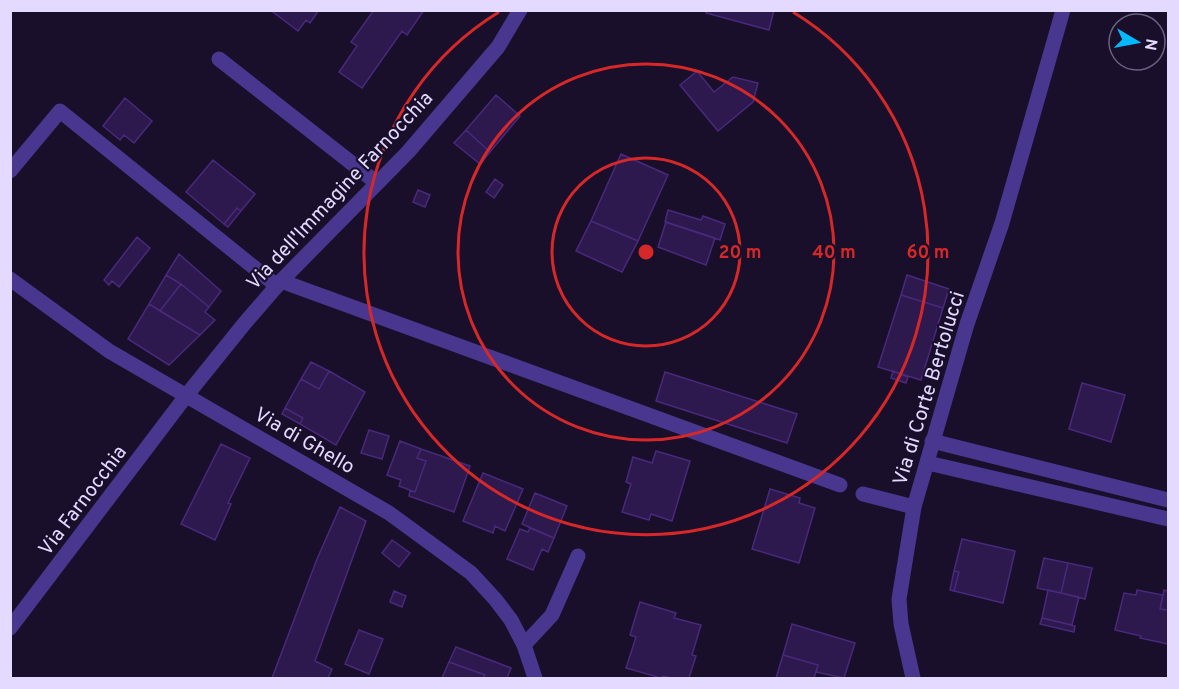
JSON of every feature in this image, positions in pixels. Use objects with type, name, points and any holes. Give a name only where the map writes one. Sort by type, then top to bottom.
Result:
[{"type":"street","name":"Via dell'Immagine Farnocchia","points":[[186,396],[279,284],[408,152],[498,47],[520,10]]},
{"type":"street","name":"Via di Corte Bertolucci","points":[[913,678],[901,624],[899,599],[914,507],[967,324],[1002,223],[1063,10]]},
{"type":"street","points":[[219,59],[377,183]]},
{"type":"street","points":[[10,171],[60,111],[279,284],[840,485]]},
{"type":"street","name":"Via di Ghello","points":[[10,279],[109,351],[389,513],[471,573],[511,620],[524,645],[535,678]]},
{"type":"street","name":"Via Farnocchia","points":[[10,628],[186,396]]},
{"type":"street","points":[[932,441],[1168,500]]},
{"type":"street","points":[[927,463],[1168,519]]},
{"type":"street","points":[[863,494],[914,507]]},
{"type":"street","points":[[524,645],[552,615],[578,556]]},
{"type":"building","points":[[274,10],[319,10],[310,23],[306,20],[298,31],[273,12]]},
{"type":"building","points":[[374,10],[424,10],[407,35],[402,31],[362,88],[339,72],[357,46],[351,42]]},
{"type":"building","points":[[706,10],[774,10],[769,30],[706,13]]},
{"type":"building","points":[[697,71],[714,92],[733,77],[758,83],[753,102],[718,131],[680,85]]},
{"type":"building","points":[[496,95],[520,116],[490,152],[466,130]]},
{"type":"building","points":[[125,98],[152,121],[134,143],[124,135],[120,140],[103,126]]},
{"type":"building","points":[[466,130],[490,152],[480,164],[454,143]]},
{"type":"building","points":[[621,154],[668,175],[638,241],[591,221]]},
{"type":"building","points":[[213,160],[255,194],[241,211],[237,208],[224,224],[186,192]]},
{"type":"building","points":[[495,179],[503,185],[494,198],[486,192]]},
{"type":"building","points":[[418,190],[430,195],[425,207],[413,202]]},
{"type":"building","points":[[237,208],[241,211],[228,227],[224,224]]},
{"type":"building","points":[[668,210],[701,220],[703,216],[725,224],[720,240],[665,222]]},
{"type":"building","points":[[591,221],[638,241],[622,272],[576,251]]},
{"type":"building","points":[[666,222],[715,238],[706,265],[658,247]]},
{"type":"building","points":[[137,237],[150,248],[119,287],[112,281],[109,285],[104,280]]},
{"type":"building","points":[[179,254],[221,291],[209,307],[166,275]]},
{"type":"building","points":[[166,275],[181,284],[160,311],[149,304]]},
{"type":"building","points":[[907,275],[949,289],[943,308],[901,295]]},
{"type":"building","points":[[181,284],[209,307],[205,312],[215,320],[200,335],[160,311]]},
{"type":"building","points":[[901,295],[943,308],[921,380],[878,367]]},
{"type":"building","points":[[149,304],[200,335],[169,365],[128,339]]},
{"type":"building","points":[[311,362],[329,371],[319,389],[301,379]]},
{"type":"building","points":[[329,371],[365,392],[336,445],[300,424],[303,418],[285,408],[301,379],[319,389]]},
{"type":"building","points":[[893,371],[908,377],[906,383],[891,378]]},
{"type":"building","points":[[665,372],[797,414],[787,443],[656,401]]},
{"type":"building","points":[[1082,383],[1125,395],[1111,442],[1069,429]]},
{"type":"building","points":[[285,408],[303,418],[300,424],[282,414]]},
{"type":"building","points":[[369,430],[389,436],[382,459],[361,453]]},
{"type":"building","points":[[400,441],[421,449],[417,458],[426,461],[415,492],[399,486],[401,480],[387,475]]},
{"type":"building","points":[[221,444],[250,458],[228,503],[231,504],[215,540],[181,524]]},
{"type":"building","points":[[421,449],[470,466],[454,512],[409,496],[410,491],[415,492],[426,461],[417,458]]},
{"type":"building","points":[[656,451],[690,461],[672,521],[651,514],[649,520],[622,512],[631,484],[626,482],[633,457],[652,463]]},
{"type":"building","points":[[483,473],[523,489],[505,531],[495,526],[493,533],[463,521]]},
{"type":"building","points":[[770,489],[800,498],[799,503],[815,508],[799,563],[752,549]]},
{"type":"building","points":[[535,493],[567,506],[554,538],[522,524]]},
{"type":"building","points":[[340,507],[366,521],[315,661],[332,669],[328,678],[272,678],[317,559]]},
{"type":"building","points":[[530,528],[554,538],[548,552],[542,549],[533,570],[507,559],[520,529],[528,532]]},
{"type":"building","points":[[962,539],[1015,551],[1003,603],[954,591],[959,572],[954,571]]},
{"type":"building","points":[[392,540],[410,553],[399,567],[382,553]]},
{"type":"building","points":[[1044,558],[1068,563],[1061,593],[1037,588]]},
{"type":"building","points":[[1068,563],[1092,568],[1085,599],[1061,593]]},
{"type":"building","points":[[954,571],[959,572],[954,591],[950,590]]},
{"type":"building","points":[[1048,590],[1079,597],[1072,625],[1042,618]]},
{"type":"building","points":[[1137,590],[1163,595],[1160,609],[1168,610],[1168,644],[1115,630],[1124,593],[1136,595]]},
{"type":"building","points":[[1164,590],[1168,591],[1168,610],[1160,609]]},
{"type":"building","points":[[394,591],[406,596],[402,607],[390,602]]},
{"type":"building","points":[[640,602],[676,613],[674,618],[701,625],[692,655],[696,656],[689,678],[663,676],[661,678],[626,668],[636,637],[630,635]]},
{"type":"building","points":[[1042,618],[1075,626],[1074,632],[1040,624]]},
{"type":"building","points":[[792,624],[855,643],[844,678],[816,672],[818,665],[783,655]]},
{"type":"building","points":[[359,630],[383,639],[369,674],[345,664]]},
{"type":"building","points":[[456,647],[511,668],[507,678],[483,678],[485,675],[449,662]]},
{"type":"building","points":[[783,655],[818,665],[814,678],[776,678]]},
{"type":"building","points":[[449,662],[485,675],[483,678],[442,678]]}]
